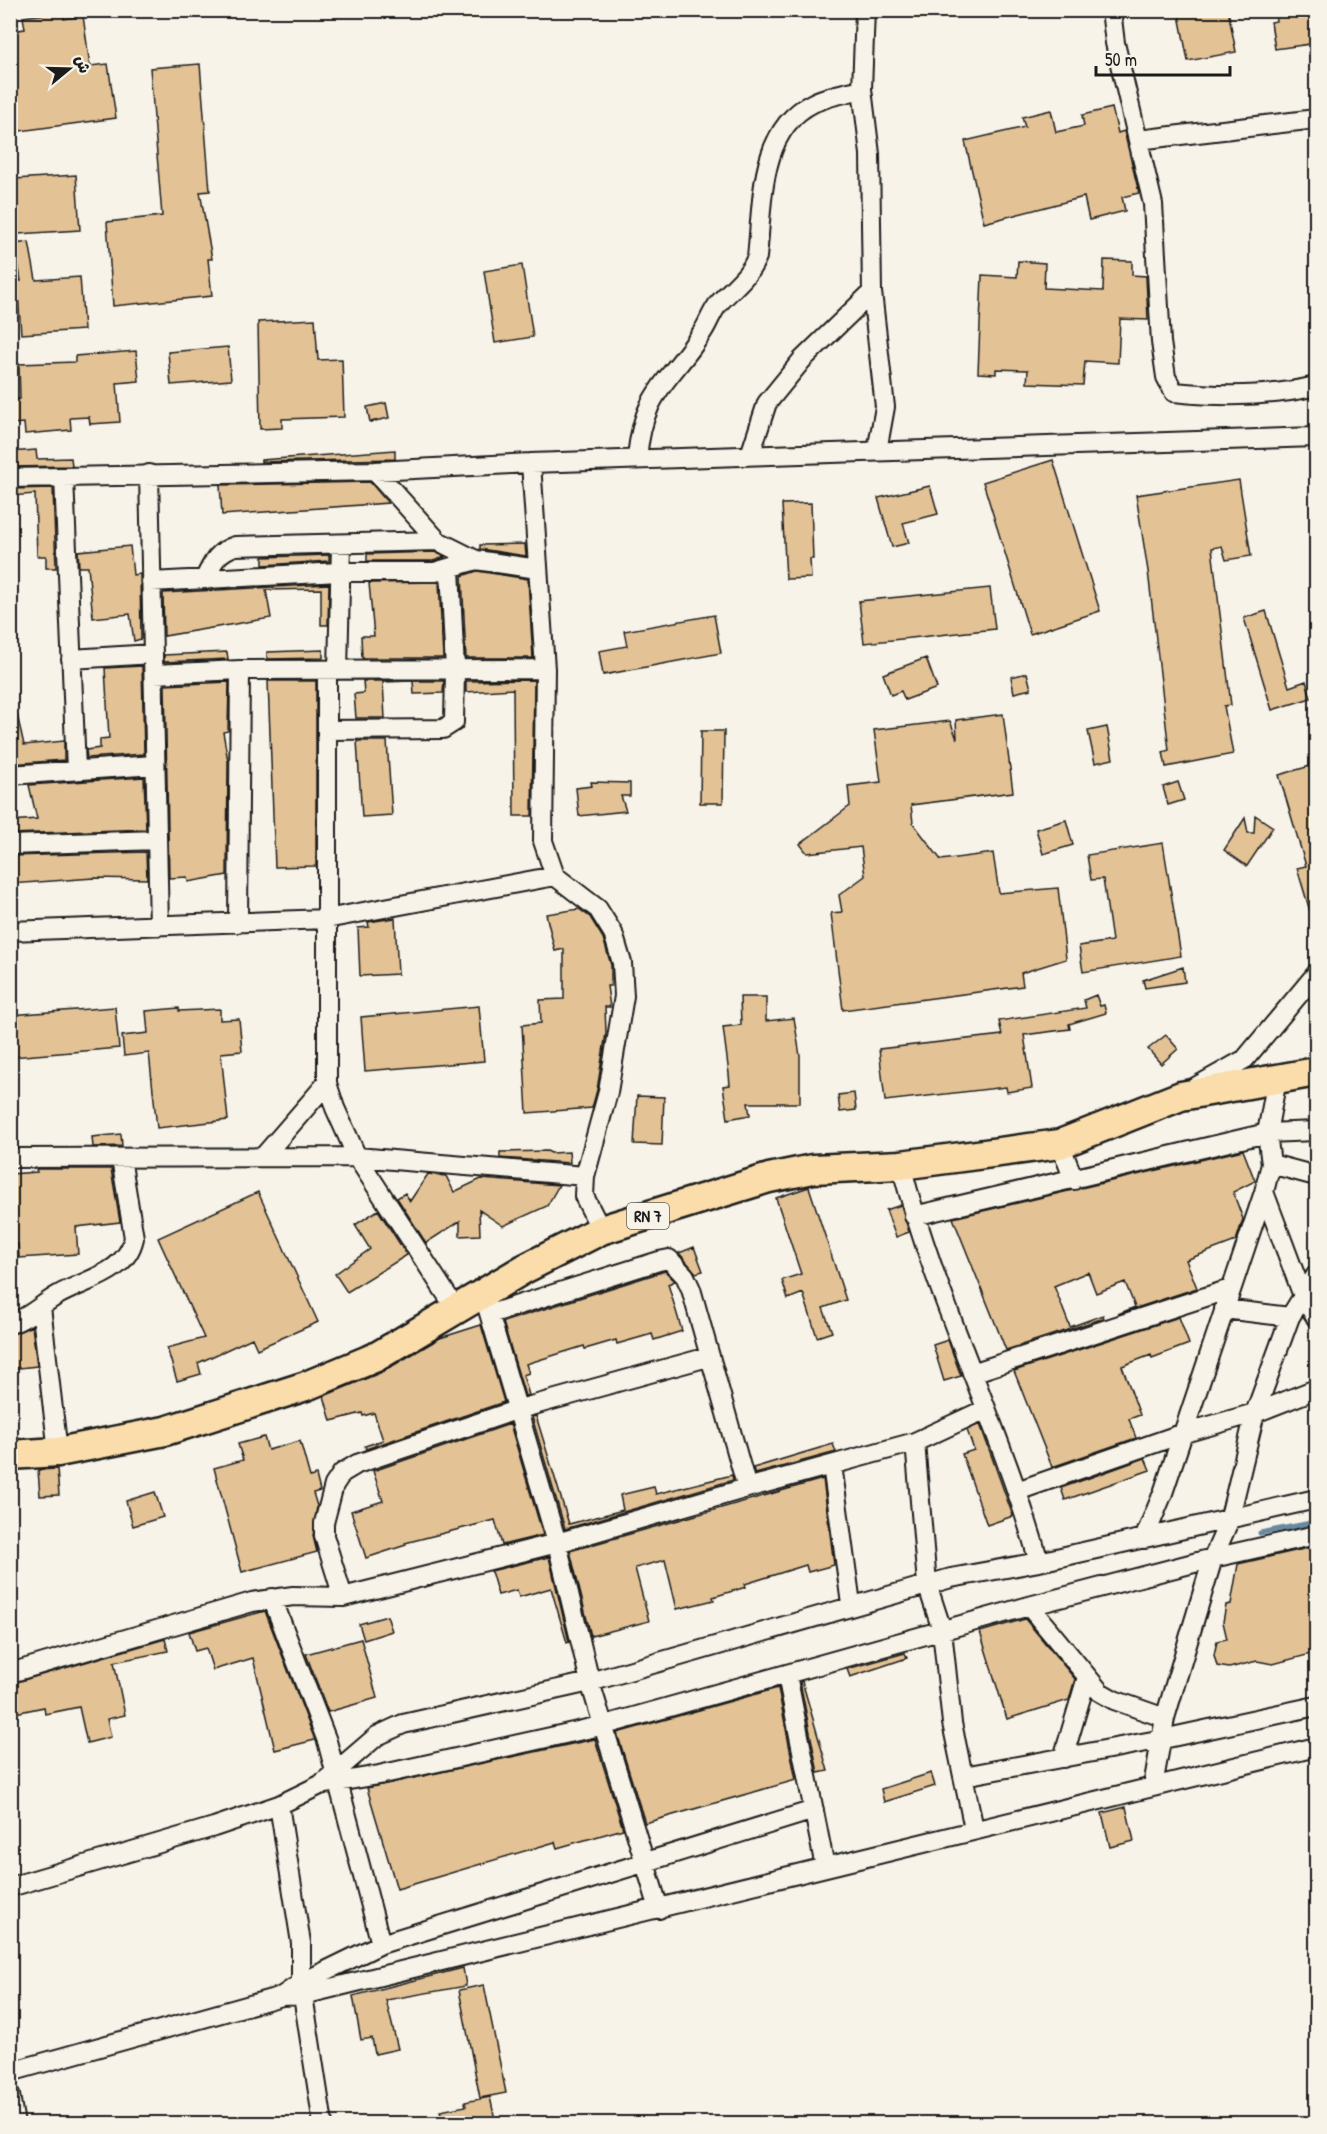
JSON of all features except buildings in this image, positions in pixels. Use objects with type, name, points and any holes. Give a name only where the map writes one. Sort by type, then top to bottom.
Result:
[{"type":"main road","name":"RN 7","points":[[10,1455],[58,1452],[165,1431],[306,1386],[376,1357],[456,1309],[487,1304],[524,1269],[601,1230],[780,1176],[843,1166],[901,1165],[1060,1144],[1181,1095],[1317,1072]]},
{"type":"street","points":[[865,10],[862,89],[870,154],[872,292],[885,407],[877,451]]},
{"type":"street","points":[[1111,10],[1115,43],[1153,204],[1161,342],[1169,386],[1174,392],[1197,394],[1281,394],[1317,386]]},
{"type":"street","points":[[637,459],[645,416],[663,381],[704,331],[720,302],[752,270],[757,257],[769,158],[779,133],[796,113],[814,102],[862,89]]},
{"type":"street","points":[[1138,140],[1317,119]]},
{"type":"street","points":[[750,455],[767,403],[802,360],[872,292]]},
{"type":"street","points":[[10,478],[375,471],[637,459],[1317,437]]},
{"type":"street","points":[[531,463],[545,669],[543,841],[555,876],[598,909],[613,933],[622,963],[624,996],[608,1092],[585,1176],[584,1196],[601,1230]]},
{"type":"street","points":[[375,471],[438,541],[476,560],[538,569]]},
{"type":"street","points":[[149,474],[159,926]]},
{"type":"street","points":[[64,477],[76,770]]},
{"type":"street","points":[[205,578],[215,558],[224,550],[235,546],[438,541]]},
{"type":"street","points":[[341,544],[327,730],[327,1083],[334,1108],[357,1156],[456,1309]]},
{"type":"street","points":[[151,582],[339,572],[435,572],[476,560]]},
{"type":"street","points":[[327,730],[443,729],[451,726],[456,713],[450,569]]},
{"type":"street","points":[[71,659],[153,654]]},
{"type":"street","points":[[154,674],[240,670],[545,669]]},
{"type":"street","points":[[238,922],[240,670]]},
{"type":"street","points":[[10,775],[154,765]]},
{"type":"street","points":[[10,845],[157,840]]},
{"type":"street","points":[[10,932],[326,919],[555,876]]},
{"type":"street","points":[[1181,1095],[1245,1059],[1317,974]]},
{"type":"street","points":[[1144,1539],[1264,1192],[1270,1164],[1267,1133],[1277,1079]]},
{"type":"street","points":[[263,1156],[327,1083]]},
{"type":"street","points":[[914,1216],[1267,1133],[1317,1131]]},
{"type":"street","points":[[1060,1144],[1074,1180]]},
{"type":"street","points":[[10,1158],[357,1156],[585,1176]]},
{"type":"street","points":[[10,1324],[21,1321],[63,1292],[104,1275],[123,1260],[132,1248],[134,1238],[121,1158]]},
{"type":"street","points":[[1270,1164],[1317,1176]]},
{"type":"street","points":[[901,1165],[914,1216],[1017,1491],[1039,1562]]},
{"type":"street","points":[[1264,1192],[1303,1296],[1317,1318]]},
{"type":"street","points":[[659,1909],[590,1682],[557,1544],[516,1410],[487,1304],[669,1259],[685,1276],[691,1289],[708,1357],[747,1488]]},
{"type":"street","points":[[1153,1786],[1165,1718],[1213,1558],[1230,1521],[1255,1413],[1290,1317],[1317,1275]]},
{"type":"street","points":[[972,1373],[1230,1289]]},
{"type":"street","points":[[41,1307],[58,1452]]},
{"type":"street","points":[[1224,1309],[1290,1317]]},
{"type":"street","points":[[343,1597],[324,1536],[324,1523],[334,1485],[342,1473],[357,1464],[516,1410],[708,1357]]},
{"type":"street","points":[[1017,1491],[1181,1434],[1255,1413],[1317,1389]]},
{"type":"street","points":[[10,1673],[272,1598],[343,1597],[557,1544],[915,1442],[986,1408]]},
{"type":"street","points":[[915,1442],[927,1584],[942,1630],[952,1723],[974,1829]]},
{"type":"street","points":[[832,1465],[851,1604]]},
{"type":"street","points":[[10,1887],[279,1805],[331,1779],[388,1729],[590,1682],[851,1604],[927,1584],[1230,1521],[1317,1499]]},
{"type":"street","points":[[331,1779],[604,1725],[1029,1606],[1213,1558],[1317,1535]]},
{"type":"street","points":[[272,1598],[327,1740],[331,1779],[381,1944]]},
{"type":"street","points":[[1029,1606],[1100,1692],[1113,1700],[1165,1718]]},
{"type":"street","points":[[787,1675],[825,1867]]},
{"type":"street","points":[[1064,1758],[1087,1677]]},
{"type":"street","points":[[964,1776],[1163,1739],[1317,1706]]},
{"type":"street","points":[[10,2072],[302,1989],[659,1909],[974,1829],[1317,1747]]},
{"type":"street","points":[[279,1805],[301,1943],[302,1989],[323,2124]]},
{"type":"street","points":[[302,1989],[381,1944],[814,1810]]},
{"type":"street","points":[[10,2095],[15,2124]]},
{"type":"waterway","points":[[1260,1533],[1316,1522]]}]
